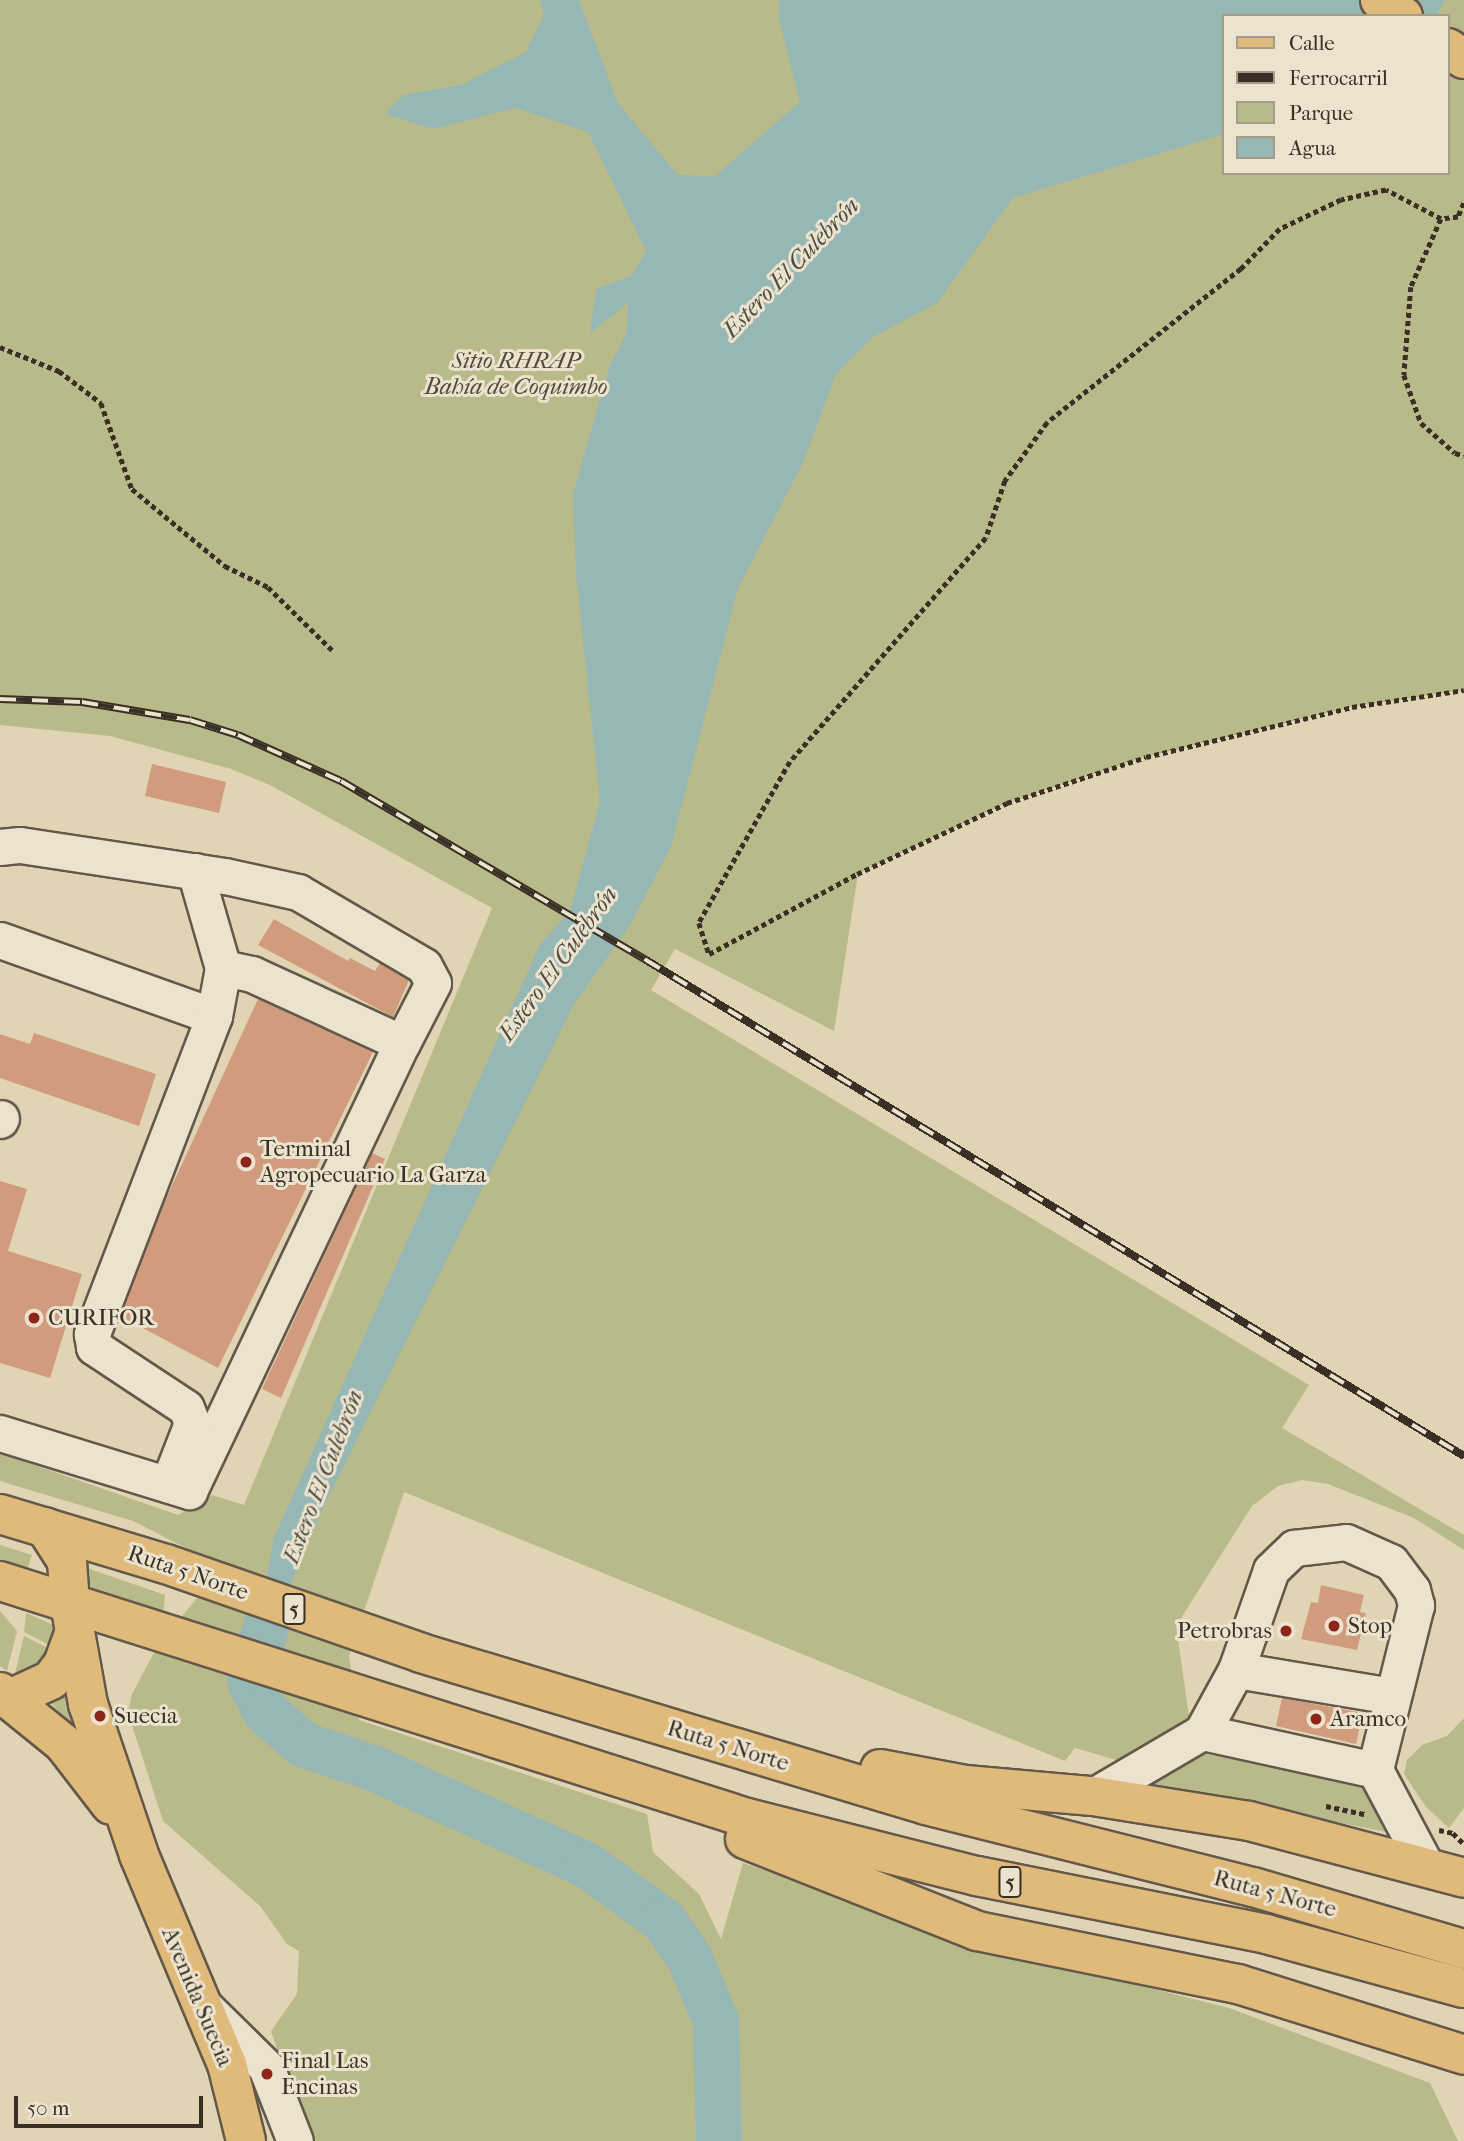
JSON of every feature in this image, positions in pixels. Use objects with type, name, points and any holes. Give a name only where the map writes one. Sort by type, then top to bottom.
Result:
[{"type":"main road","points":[[1380,0],[1400,14]]},
{"type":"main road","name":"Ruta 5 Norte","points":[[17,1521],[166,1564],[421,1654],[726,1746],[926,1805],[1241,1884],[1464,1949]]},
{"type":"main road","name":"Avenida Suecia","points":[[17,1521],[67,1561],[71,1620],[88,1704],[139,1855],[196,1998],[227,2064],[246,2141]]},
{"type":"main road","name":"Ruta 5 Norte","points":[[0,1581],[71,1620],[153,1628],[405,1707],[559,1761],[849,1845],[1266,1934],[1464,1988]]},
{"type":"main road","points":[[6,1695],[51,1680],[63,1664],[71,1620]]},
{"type":"main road","name":"Avenida Suecia","points":[[6,1695],[85,1769],[139,1855]]},
{"type":"main road","points":[[726,1746],[966,1785],[1093,1796],[1249,1821],[1464,1878]]},
{"type":"main road","points":[[559,1761],[977,1931],[1238,1984],[1464,2055]]},
{"type":"street","points":[[0,847],[20,845],[195,871],[298,892],[424,966],[432,983],[178,1488]]},
{"type":"street","points":[[178,1488],[192,1423],[186,1408],[94,1347],[92,1334],[214,1016],[223,968],[195,871]]},
{"type":"street","points":[[0,940],[214,1016]]},
{"type":"street","points":[[223,968],[252,974],[402,1043]]},
{"type":"street","points":[[0,1433],[178,1488]]},
{"type":"street","points":[[1093,1796],[1202,1732],[1236,1670],[1262,1584],[1281,1557],[1312,1542],[1346,1542],[1391,1562],[1412,1590],[1412,1633],[1392,1696],[1375,1770],[1426,1866]]},
{"type":"street","points":[[1236,1670],[1392,1696]]},
{"type":"street","points":[[1202,1732],[1375,1770]]},
{"type":"street","points":[[196,1998],[265,2067],[295,2141]]},
{"type":"path","points":[[1464,202],[1458,218],[1441,219],[1386,190],[1341,200],[1280,229],[1241,269],[1047,423],[1005,481],[986,538],[790,762],[699,923],[709,954],[858,874],[1007,803],[1146,757],[1352,707],[1464,690]]},
{"type":"path","points":[[1441,219],[1411,287],[1404,375],[1421,423],[1455,453],[1464,456]]},
{"type":"path","points":[[0,347],[59,371],[101,403],[132,489],[225,566],[268,587],[332,650]]},
{"type":"green space","name":"Sitio RHRAP Bahía de Coquimbo","points":[[0,0],[1464,0],[1464,690],[1352,707],[1146,757],[1007,803],[858,874],[834,1031],[675,949],[651,990],[1309,1385],[1282,1428],[1464,1535],[1464,1550],[1414,1518],[1328,1484],[1302,1480],[1278,1486],[1252,1506],[1176,1626],[1189,1716],[1184,1724],[1123,1762],[1075,1748],[1065,1761],[404,1492],[349,1656],[359,1720],[647,1814],[653,1852],[699,1894],[721,1939],[743,1863],[1019,1955],[1229,2008],[1430,2083],[1458,2141],[308,2141],[271,2031],[297,1994],[299,1951],[287,1944],[260,1906],[163,1821],[128,1713],[132,1694],[158,1645],[223,1567],[133,1521],[0,1481],[0,1453],[178,1515],[212,1495],[244,1505],[492,908],[270,785],[231,769],[110,736],[0,725]]},
{"type":"green space","points":[[0,1545],[32,1555],[27,1570],[0,1562]]},
{"type":"green space","points":[[84,1567],[165,1595],[164,1608],[161,1612],[90,1591]]},
{"type":"green space","points":[[0,1611],[17,1631],[7,1671],[0,1666]]},
{"type":"green space","points":[[26,1613],[56,1626],[55,1648],[24,1632]]},
{"type":"green space","points":[[24,1636],[53,1651],[46,1661],[14,1678]]},
{"type":"green space","points":[[63,1682],[86,1742],[44,1695]]},
{"type":"green space","points":[[1464,1718],[1464,1808],[1449,1828],[1426,1807],[1404,1774],[1407,1760],[1422,1745],[1447,1736]]},
{"type":"green space","points":[[1191,1752],[1355,1778],[1401,1835],[1136,1782]]},
{"type":"water","points":[[540,0],[579,0],[618,103],[678,175],[715,176],[800,102],[779,19],[779,0],[1445,0],[1437,14],[1222,14],[1222,135],[1013,198],[937,303],[873,337],[836,374],[803,463],[738,588],[671,847],[630,925],[573,1006],[320,1514],[250,1681],[273,1540],[540,944],[570,911],[600,801],[576,575],[573,494],[609,367],[626,334],[628,303],[590,333],[596,289],[631,276],[646,251],[588,132],[516,108],[433,129],[385,114],[403,95],[461,85],[526,52],[544,15]]},
{"type":"building","points":[[152,764],[226,782],[219,813],[145,796]]},
{"type":"building","points":[[274,919],[348,961],[350,958],[375,971],[380,963],[409,980],[393,1017],[258,945]]},
{"type":"building","points":[[258,999],[373,1052],[218,1368],[120,1316],[164,1203]]},
{"type":"building","points":[[34,1033],[156,1074],[139,1126],[0,1078],[0,1034],[30,1044]]},
{"type":"building","points":[[372,1153],[385,1159],[281,1398],[262,1389]]},
{"type":"building","name":"CURIFOR","points":[[0,1181],[27,1189],[8,1251],[82,1274],[50,1378],[0,1363]]},
{"type":"building","name":"Stop","points":[[1321,1585],[1364,1595],[1360,1612],[1366,1613],[1357,1650],[1301,1639],[1311,1602],[1318,1603]]},
{"type":"building","points":[[1282,1698],[1363,1713],[1356,1744],[1276,1726]]},
{"type":"waterway","name":"Estero El Culebrón","points":[[268,1621],[250,1681],[265,1711],[302,1744],[373,1768],[587,1865],[664,1921],[689,1957],[716,2021],[719,2141]]},
{"type":"railway","points":[[0,699],[82,702],[190,720],[238,735],[341,781],[646,960],[1464,1456]]},
{"type":"place","name":"Terminal Agropecuario La Garza","points":[[246,1162]]},
{"type":"place","name":"CURIFOR","points":[[34,1318]]},
{"type":"place","name":"Stop","points":[[1334,1626]]},
{"type":"place","name":"Petrobras","points":[[1286,1631]]},
{"type":"place","name":"Suecia","points":[[100,1716]]},
{"type":"place","name":"Aramco","points":[[1316,1719]]},
{"type":"place","name":"Final Las Encinas","points":[[267,2074]]}]
